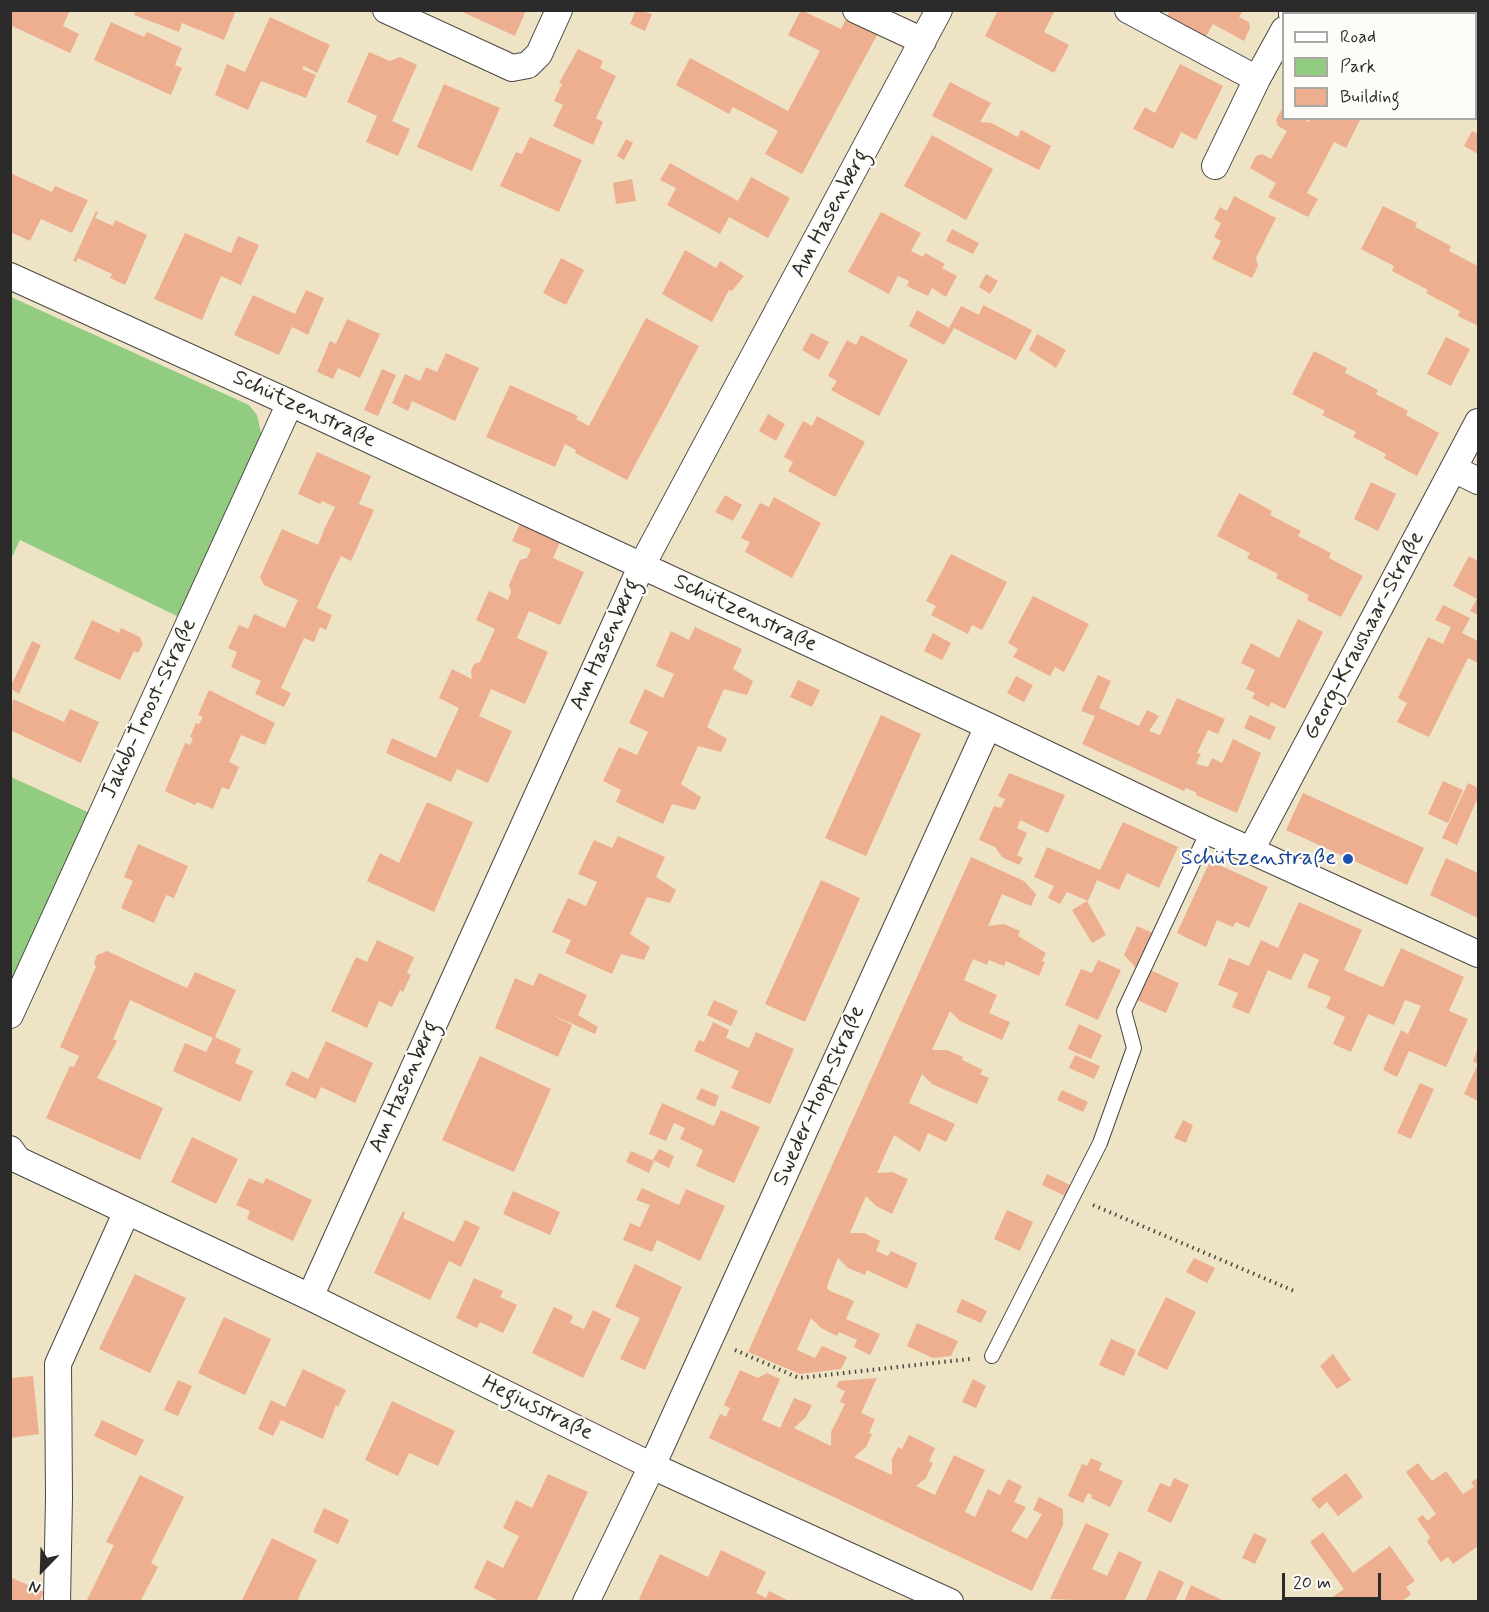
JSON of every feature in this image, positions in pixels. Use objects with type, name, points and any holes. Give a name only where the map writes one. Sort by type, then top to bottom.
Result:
[{"type":"street","points":[[386,10],[512,68],[528,65],[539,54],[559,10]]},
{"type":"street","points":[[856,10],[923,41]]},
{"type":"street","name":"Am Hasenberg","points":[[310,1297],[641,567],[939,10]]},
{"type":"street","points":[[1128,10],[1257,79]]},
{"type":"street","points":[[1215,166],[1257,79],[1282,34]]},
{"type":"street","name":"Schützenstraße","points":[[10,276],[290,403],[988,726],[1208,831],[1479,954]]},
{"type":"street","name":"Jakob-Troost-Straße","points":[[10,1015],[290,403]]},
{"type":"street","name":"Georg-Kraushaar-Straße","points":[[1251,850],[1479,422]]},
{"type":"street","points":[[1454,469],[1479,481]]},
{"type":"street","name":"Sweder-Hopp-Straße","points":[[586,1602],[710,1340],[988,726]]},
{"type":"street","name":"Hegiusstraße","points":[[10,1149],[18,1160],[310,1297],[652,1466],[950,1602]]},
{"type":"street","points":[[57,1602],[58,1364],[126,1211]]},
{"type":"lane","points":[[992,1356],[1100,1143],[1134,1048],[1124,1011],[1208,831]]},
{"type":"path","points":[[1072,1196],[1294,1291]]},
{"type":"path","points":[[710,1340],[799,1378],[992,1356]]},
{"type":"green space","points":[[11,297],[249,405],[257,415],[262,437],[181,618],[20,540],[11,559]]},
{"type":"green space","points":[[11,777],[94,815],[11,997]]},
{"type":"building","points":[[10,10],[70,10],[63,26],[79,34],[70,53],[10,25]]},
{"type":"building","points":[[136,10],[236,10],[224,40],[182,23],[179,32],[134,15]]},
{"type":"building","points":[[458,10],[526,10],[515,36]]},
{"type":"building","points":[[636,10],[652,14],[645,31],[630,24]]},
{"type":"building","points":[[801,10],[841,29],[846,19],[877,35],[802,174],[765,154],[778,131],[733,107],[729,114],[676,85],[690,58],[788,111],[820,51],[788,35]]},
{"type":"building","points":[[998,10],[1055,10],[1044,32],[1069,45],[1054,73],[985,36]]},
{"type":"building","points":[[1170,10],[1243,10],[1239,17],[1249,22],[1250,28],[1244,41],[1213,24],[1205,38],[1166,18]]},
{"type":"building","points":[[1369,10],[1405,10],[1404,12],[1368,12]]},
{"type":"building","points":[[270,17],[330,45],[317,73],[304,66],[302,69],[316,75],[306,98],[261,81],[248,110],[215,95],[227,64],[245,72]]},
{"type":"building","points":[[111,22],[144,37],[147,32],[182,48],[175,65],[182,68],[171,95],[94,60]]},
{"type":"building","points":[[578,49],[603,61],[600,68],[616,76],[596,118],[603,122],[593,145],[553,126],[563,105],[554,101],[562,84],[559,83]]},
{"type":"building","points":[[369,52],[390,61],[400,57],[417,65],[392,121],[410,129],[398,156],[366,142],[377,116],[347,102]]},
{"type":"building","points":[[1180,64],[1223,86],[1196,140],[1181,132],[1173,149],[1133,129],[1145,107],[1155,113]]},
{"type":"building","points":[[950,82],[991,103],[980,122],[991,123],[1018,137],[1021,130],[1051,146],[1039,170],[932,116]]},
{"type":"building","points":[[444,84],[500,108],[472,171],[417,147]]},
{"type":"building","points":[[1282,109],[1282,120],[1309,122],[1310,120],[1360,120],[1346,148],[1334,142],[1307,193],[1318,199],[1308,217],[1268,197],[1276,183],[1250,168],[1256,156],[1262,154],[1271,159],[1287,131],[1278,126],[1276,120]]},
{"type":"building","points":[[1472,131],[1478,134],[1478,154],[1464,146]]},
{"type":"building","points":[[932,135],[993,169],[966,220],[904,186]]},
{"type":"building","points":[[530,137],[582,160],[559,212],[500,186],[516,152],[522,154]]},
{"type":"building","points":[[626,139],[633,143],[624,160],[617,156]]},
{"type":"building","points":[[670,163],[738,201],[751,177],[790,198],[768,238],[729,217],[720,234],[667,205],[676,188],[660,180]]},
{"type":"building","points":[[10,173],[52,192],[55,186],[88,200],[72,233],[41,219],[30,241],[10,232]]},
{"type":"building","points":[[632,179],[636,201],[616,204],[613,183]]},
{"type":"building","points":[[1234,196],[1276,218],[1256,258],[1258,266],[1252,278],[1212,259],[1221,241],[1214,237],[1221,223],[1214,219],[1220,207],[1227,211]]},
{"type":"building","points":[[1383,206],[1417,223],[1415,227],[1451,246],[1449,251],[1478,266],[1478,326],[1458,316],[1460,311],[1426,293],[1428,290],[1392,271],[1394,266],[1361,249]]},
{"type":"building","points":[[96,211],[98,212],[95,218],[113,226],[115,220],[147,235],[125,285],[110,278],[112,274],[78,258],[76,262],[73,261]]},
{"type":"building","points":[[881,212],[921,233],[911,251],[923,257],[925,253],[945,264],[942,268],[957,276],[946,297],[932,288],[928,296],[907,286],[909,281],[898,276],[889,294],[848,272]]},
{"type":"building","points":[[952,229],[979,243],[973,254],[946,241]]},
{"type":"building","points":[[185,233],[231,253],[238,236],[259,245],[241,285],[221,276],[202,320],[154,299]]},
{"type":"building","points":[[685,250],[716,268],[720,261],[744,276],[732,291],[729,290],[712,322],[662,294]]},
{"type":"building","points":[[561,258],[584,270],[566,305],[543,293]]},
{"type":"building","points":[[986,274],[998,281],[990,294],[979,287]]},
{"type":"building","points":[[306,290],[324,298],[308,335],[292,327],[279,355],[234,335],[253,295],[295,314]]},
{"type":"building","points":[[983,305],[1032,330],[1016,360],[954,328],[944,345],[909,326],[917,310],[949,328],[961,306],[979,315]]},
{"type":"building","points":[[646,318],[699,346],[627,480],[575,453],[576,450],[565,444],[555,467],[486,437],[510,385],[578,416],[576,419],[589,426]]},
{"type":"building","points":[[347,319],[380,334],[360,378],[338,368],[333,379],[317,372],[330,341],[336,344]]},
{"type":"building","points":[[811,333],[829,342],[819,360],[802,350]]},
{"type":"building","points":[[1037,334],[1066,350],[1056,368],[1029,350]]},
{"type":"building","points":[[861,335],[908,360],[879,416],[831,390],[837,381],[828,376],[847,340],[856,345]]},
{"type":"building","points":[[1446,337],[1470,349],[1451,386],[1427,374]]},
{"type":"building","points":[[1314,351],[1347,368],[1345,373],[1378,390],[1376,394],[1408,411],[1406,415],[1439,433],[1417,476],[1384,458],[1386,454],[1353,437],[1356,432],[1322,415],[1325,411],[1292,394]]},
{"type":"building","points":[[446,353],[479,368],[455,421],[412,401],[408,411],[392,403],[405,374],[420,381],[426,367],[437,372]]},
{"type":"building","points":[[382,369],[396,375],[378,416],[364,410]]},
{"type":"building","points":[[768,414],[785,424],[776,441],[759,431]]},
{"type":"building","points":[[817,416],[865,442],[835,497],[788,471],[793,462],[784,457],[803,421],[812,426]]},
{"type":"building","points":[[317,452],[371,476],[359,504],[374,510],[351,561],[341,556],[328,583],[317,608],[332,615],[326,630],[320,627],[314,642],[304,638],[281,688],[291,693],[284,707],[255,694],[261,681],[231,667],[237,652],[228,648],[239,625],[248,629],[254,614],[285,628],[298,600],[264,585],[260,577],[282,529],[318,545],[335,507],[322,501],[320,504],[298,494]]},
{"type":"building","points":[[1371,482],[1396,494],[1378,531],[1354,519]]},
{"type":"building","points":[[1239,493],[1272,511],[1270,515],[1301,531],[1298,536],[1331,553],[1329,558],[1363,576],[1341,617],[1307,600],[1309,595],[1276,578],[1278,574],[1247,558],[1250,553],[1217,536]]},
{"type":"building","points":[[725,495],[742,505],[733,521],[715,512]]},
{"type":"building","points":[[774,497],[821,523],[792,578],[745,552],[750,542],[741,538],[760,503],[769,507]]},
{"type":"building","points":[[521,522],[561,540],[553,558],[584,572],[560,625],[529,611],[517,638],[548,652],[525,704],[491,689],[479,716],[512,731],[488,783],[457,769],[451,782],[386,753],[392,738],[436,758],[459,708],[439,698],[452,669],[472,679],[471,671],[474,664],[480,662],[495,629],[476,620],[489,591],[508,600],[511,592],[509,585],[520,560],[527,558],[531,549],[512,541]]},
{"type":"building","points":[[951,554],[1007,582],[982,630],[972,625],[968,634],[931,615],[936,606],[926,601]]},
{"type":"building","points":[[1469,556],[1478,561],[1478,615],[1470,611],[1477,599],[1453,586]]},
{"type":"building","points":[[1033,596],[1089,624],[1064,672],[1055,667],[1050,676],[1013,657],[1018,649],[1008,643]]},
{"type":"building","points":[[1443,605],[1470,618],[1462,633],[1478,641],[1478,663],[1468,658],[1429,737],[1397,722],[1407,703],[1398,698],[1428,637],[1443,644],[1451,627],[1435,620]]},
{"type":"building","points":[[1298,619],[1323,632],[1285,709],[1271,702],[1269,707],[1252,698],[1255,693],[1246,689],[1255,670],[1241,663],[1251,643],[1279,658]]},
{"type":"building","points":[[92,620],[119,633],[121,628],[140,637],[143,644],[138,653],[134,651],[120,680],[74,659]]},
{"type":"building","points":[[695,627],[742,649],[733,669],[753,681],[747,695],[724,689],[707,727],[727,739],[724,746],[721,752],[698,746],[681,784],[701,797],[698,804],[695,810],[672,804],[663,824],[616,802],[621,790],[603,781],[619,747],[637,755],[648,732],[629,723],[645,689],[663,698],[674,674],[656,666],[671,631],[689,640]]},
{"type":"building","points":[[933,633],[951,643],[942,660],[924,651]]},
{"type":"building","points":[[32,641],[41,645],[19,694],[10,688]]},
{"type":"building","points":[[1098,675],[1111,681],[1099,708],[1139,726],[1147,710],[1159,716],[1149,731],[1160,735],[1177,698],[1225,719],[1218,734],[1208,730],[1197,753],[1201,754],[1196,764],[1208,767],[1212,758],[1222,763],[1233,739],[1261,753],[1237,813],[1196,795],[1197,793],[1186,788],[1184,791],[1082,744],[1095,716],[1081,711]]},
{"type":"building","points":[[1016,676],[1033,685],[1024,702],[1007,693]]},
{"type":"building","points":[[798,680],[820,690],[812,707],[790,697]]},
{"type":"building","points":[[209,690],[275,723],[265,745],[241,735],[229,762],[239,767],[229,790],[222,787],[213,809],[197,802],[195,805],[165,791],[185,743],[190,745],[193,738],[190,737],[196,723],[199,724],[203,717],[198,715]]},
{"type":"building","points":[[13,699],[64,722],[70,709],[99,722],[81,763],[10,730]]},
{"type":"building","points":[[881,715],[921,734],[866,856],[825,838]]},
{"type":"building","points":[[1250,715],[1276,727],[1270,740],[1244,728]]},
{"type":"building","points":[[1009,773],[1065,795],[1048,833],[1020,820],[1017,828],[1027,833],[1017,855],[1023,858],[1019,865],[1002,857],[995,847],[979,840],[994,806],[1001,808],[1005,799],[998,796]]},
{"type":"building","points":[[1443,781],[1463,790],[1448,823],[1428,814]]},
{"type":"building","points":[[1468,783],[1478,788],[1478,797],[1457,845],[1442,838]]},
{"type":"building","points":[[1303,793],[1424,848],[1407,885],[1286,830]]},
{"type":"building","points":[[427,802],[473,822],[434,912],[367,881],[380,853],[399,863]]},
{"type":"building","points":[[1123,822],[1178,847],[1159,888],[1127,873],[1119,890],[1097,880],[1088,901],[1067,892],[1060,904],[1048,898],[1054,886],[1034,877],[1047,847],[1100,870]]},
{"type":"building","points":[[618,836],[665,857],[656,877],[676,890],[670,903],[647,897],[630,934],[650,947],[644,960],[621,954],[612,974],[565,953],[571,940],[552,932],[568,898],[586,906],[597,882],[578,874],[594,840],[612,848]]},
{"type":"building","points":[[138,844],[188,866],[174,898],[166,895],[154,923],[121,908],[133,881],[124,877]]},
{"type":"building","points":[[971,857],[1024,881],[1036,894],[1031,906],[1002,894],[988,926],[1004,924],[1020,931],[1018,936],[1046,953],[1042,961],[1045,962],[1039,976],[1006,961],[1004,966],[989,960],[987,965],[973,959],[964,980],[997,995],[989,1013],[1010,1022],[1002,1040],[960,1021],[950,1011],[932,1050],[947,1050],[963,1057],[962,1060],[983,1070],[980,1074],[989,1078],[977,1104],[932,1084],[922,1074],[909,1103],[955,1124],[946,1142],[928,1133],[920,1152],[894,1135],[877,1173],[892,1172],[908,1179],[892,1214],[876,1206],[866,1196],[850,1233],[864,1233],[880,1241],[876,1251],[888,1256],[891,1251],[917,1263],[907,1289],[867,1270],[865,1275],[848,1268],[838,1258],[827,1286],[828,1290],[854,1301],[846,1319],[880,1334],[870,1355],[854,1347],[857,1340],[839,1332],[837,1336],[821,1328],[811,1318],[797,1350],[815,1358],[822,1346],[847,1357],[841,1369],[800,1374],[748,1352]]},
{"type":"building","points":[[1446,858],[1478,873],[1478,918],[1430,895]]},
{"type":"building","points":[[1210,861],[1268,887],[1249,928],[1236,922],[1233,927],[1217,920],[1206,947],[1177,933]]},
{"type":"building","points":[[821,880],[860,898],[805,1022],[765,1004]]},
{"type":"building","points":[[1087,901],[1106,935],[1092,943],[1072,910]]},
{"type":"building","points":[[1299,902],[1362,930],[1344,970],[1383,987],[1401,948],[1464,977],[1449,1011],[1468,1019],[1446,1067],[1409,1051],[1397,1077],[1383,1070],[1401,1030],[1408,1034],[1421,1006],[1405,1000],[1394,1025],[1368,1014],[1351,1052],[1333,1044],[1345,1017],[1326,1008],[1331,997],[1307,987],[1319,960],[1304,953],[1291,980],[1268,970],[1249,1014],[1232,1007],[1238,993],[1218,985],[1229,958],[1249,966],[1261,940],[1278,948]]},
{"type":"building","points":[[1137,926],[1153,933],[1137,969],[1124,955]]},
{"type":"building","points":[[377,940],[414,957],[407,973],[411,975],[403,992],[400,990],[392,1007],[379,1001],[367,1028],[331,1011],[356,957],[367,962]]},
{"type":"building","points":[[107,951],[187,988],[195,972],[236,990],[215,1037],[241,1049],[235,1063],[253,1071],[240,1102],[173,1071],[185,1043],[206,1052],[213,1038],[130,1000],[113,1039],[117,1041],[97,1078],[163,1108],[140,1160],[46,1118],[70,1066],[74,1067],[79,1056],[60,1047],[96,967],[94,963],[97,955]]},
{"type":"building","points":[[1098,960],[1121,970],[1098,1020],[1065,1005],[1081,969],[1092,973]]},
{"type":"building","points":[[1150,970],[1179,983],[1166,1013],[1137,1000]]},
{"type":"building","points":[[539,973],[587,995],[578,1015],[598,1027],[595,1034],[546,1012],[572,1025],[558,1057],[495,1028],[515,978],[533,986]]},
{"type":"building","points":[[714,1000],[738,1011],[731,1026],[707,1015]]},
{"type":"building","points":[[713,1022],[729,1030],[726,1038],[749,1048],[756,1032],[794,1049],[770,1104],[731,1088],[739,1071],[694,1051],[699,1040],[704,1042]]},
{"type":"building","points":[[1079,1024],[1102,1035],[1091,1059],[1068,1049]]},
{"type":"building","points":[[326,1041],[373,1063],[355,1103],[321,1087],[316,1099],[285,1085],[292,1071],[308,1079]]},
{"type":"building","points":[[1478,1048],[1478,1064],[1473,1061]]},
{"type":"building","points":[[1075,1055],[1100,1066],[1094,1079],[1069,1068]]},
{"type":"building","points":[[480,1056],[551,1089],[514,1172],[442,1140]]},
{"type":"building","points":[[1478,1064],[1478,1101],[1464,1094]]},
{"type":"building","points":[[1420,1083],[1434,1089],[1411,1139],[1397,1133]]},
{"type":"building","points":[[701,1088],[719,1096],[715,1107],[696,1099]]},
{"type":"building","points":[[1062,1090],[1088,1102],[1083,1112],[1057,1100]]},
{"type":"building","points":[[662,1103],[714,1126],[721,1110],[760,1127],[734,1183],[696,1166],[703,1150],[680,1139],[685,1128],[674,1123],[666,1141],[649,1134]]},
{"type":"building","points":[[1183,1120],[1193,1125],[1186,1143],[1174,1138]]},
{"type":"building","points":[[192,1137],[238,1159],[216,1204],[171,1182]]},
{"type":"building","points":[[659,1149],[674,1156],[669,1168],[653,1160]]},
{"type":"building","points":[[631,1151],[654,1161],[649,1173],[626,1162]]},
{"type":"building","points":[[1047,1174],[1070,1185],[1065,1196],[1042,1185]]},
{"type":"building","points":[[249,1178],[263,1184],[266,1178],[312,1200],[293,1241],[247,1219],[250,1211],[236,1205]]},
{"type":"building","points":[[642,1188],[679,1205],[686,1189],[725,1206],[700,1261],[657,1240],[652,1252],[623,1240],[630,1223],[640,1227],[650,1205],[636,1200]]},
{"type":"building","points":[[513,1191],[560,1212],[550,1235],[503,1214]]},
{"type":"building","points":[[1007,1210],[1033,1222],[1020,1251],[994,1239]]},
{"type":"building","points":[[403,1211],[405,1213],[403,1218],[454,1242],[465,1220],[480,1227],[461,1267],[449,1261],[430,1300],[374,1273]]},
{"type":"building","points":[[1194,1258],[1215,1268],[1207,1283],[1186,1272]]},
{"type":"building","points":[[635,1264],[682,1287],[645,1370],[620,1359],[640,1318],[615,1307]]},
{"type":"building","points":[[135,1274],[186,1298],[150,1373],[99,1349]]},
{"type":"building","points":[[474,1278],[503,1291],[500,1297],[517,1305],[503,1333],[480,1322],[477,1328],[456,1318]]},
{"type":"building","points":[[1166,1297],[1196,1312],[1167,1370],[1137,1355]]},
{"type":"building","points":[[962,1299],[987,1311],[981,1323],[956,1312]]},
{"type":"building","points":[[554,1307],[573,1316],[570,1323],[584,1329],[593,1310],[611,1319],[583,1378],[532,1353]]},
{"type":"building","points":[[224,1317],[271,1339],[245,1395],[198,1373]]},
{"type":"building","points":[[917,1323],[958,1341],[951,1356],[933,1358],[907,1346]]},
{"type":"building","points":[[1111,1339],[1136,1350],[1124,1376],[1099,1365]]},
{"type":"building","points":[[1333,1354],[1351,1380],[1337,1389],[1320,1366]]},
{"type":"building","points":[[303,1369],[346,1390],[338,1407],[336,1405],[323,1439],[281,1420],[273,1436],[258,1429],[271,1400],[285,1407]]},
{"type":"building","points":[[740,1370],[758,1378],[767,1373],[780,1379],[762,1420],[780,1428],[794,1398],[812,1405],[806,1417],[794,1428],[831,1446],[831,1432],[845,1404],[840,1402],[845,1391],[836,1387],[839,1381],[877,1378],[861,1413],[875,1419],[869,1433],[872,1434],[866,1447],[854,1457],[892,1475],[892,1459],[898,1447],[902,1449],[909,1435],[935,1448],[929,1461],[933,1463],[926,1478],[916,1486],[935,1495],[954,1455],[985,1470],[965,1512],[975,1517],[988,1489],[1000,1495],[1008,1479],[1022,1486],[1014,1502],[1026,1507],[1011,1531],[1027,1539],[1042,1514],[1033,1510],[1039,1497],[1063,1509],[1063,1525],[1032,1591],[709,1438],[720,1414],[726,1417],[730,1408],[724,1405]]},
{"type":"building","points":[[33,1376],[39,1434],[10,1438],[10,1378]]},
{"type":"building","points":[[973,1379],[986,1386],[976,1408],[962,1402]]},
{"type":"building","points":[[178,1380],[192,1386],[178,1416],[164,1410]]},
{"type":"building","points":[[392,1401],[455,1431],[438,1466],[409,1453],[398,1476],[365,1460]]},
{"type":"building","points":[[102,1420],[144,1440],[136,1456],[94,1436]]},
{"type":"building","points":[[1091,1458],[1102,1463],[1099,1470],[1123,1481],[1110,1507],[1091,1498],[1092,1495],[1088,1493],[1083,1503],[1068,1496],[1082,1464],[1087,1466]]},
{"type":"building","points":[[1418,1463],[1432,1481],[1446,1471],[1463,1494],[1474,1487],[1471,1482],[1478,1478],[1478,1546],[1453,1564],[1448,1557],[1441,1562],[1427,1542],[1430,1537],[1417,1519],[1423,1515],[1427,1521],[1436,1514],[1406,1472]]},
{"type":"building","points":[[1346,1473],[1363,1497],[1338,1516],[1327,1502],[1319,1509],[1311,1499]]},
{"type":"building","points":[[548,1474],[588,1492],[536,1602],[501,1602],[474,1588],[487,1560],[503,1568],[519,1536],[503,1528],[516,1500],[532,1508]]},
{"type":"building","points":[[140,1475],[184,1497],[151,1563],[158,1567],[140,1602],[86,1602],[114,1545],[106,1542]]},
{"type":"building","points":[[1174,1478],[1189,1485],[1171,1523],[1147,1511],[1160,1483],[1170,1487]]},
{"type":"building","points":[[324,1508],[349,1520],[338,1544],[313,1532]]},
{"type":"building","points":[[1086,1523],[1109,1534],[1092,1569],[1107,1576],[1119,1551],[1142,1562],[1124,1602],[1050,1599]]},
{"type":"building","points":[[1323,1532],[1353,1573],[1390,1546],[1415,1581],[1406,1587],[1411,1594],[1401,1602],[1326,1602],[1344,1589],[1310,1542]]},
{"type":"building","points":[[1254,1533],[1267,1539],[1255,1564],[1242,1558]]},
{"type":"building","points":[[272,1538],[317,1560],[297,1602],[241,1602]]},
{"type":"building","points":[[721,1550],[766,1572],[756,1593],[766,1598],[769,1591],[791,1602],[645,1602],[639,1599],[660,1554],[708,1577]]},
{"type":"building","points":[[1159,1570],[1184,1582],[1175,1602],[1145,1602]]},
{"type":"building","points":[[10,1577],[44,1592],[39,1602],[10,1602]]},
{"type":"building","points":[[1191,1585],[1226,1602],[1184,1602]]},
{"type":"place","name":"Schützenstraße","points":[[1348,859]]}]
